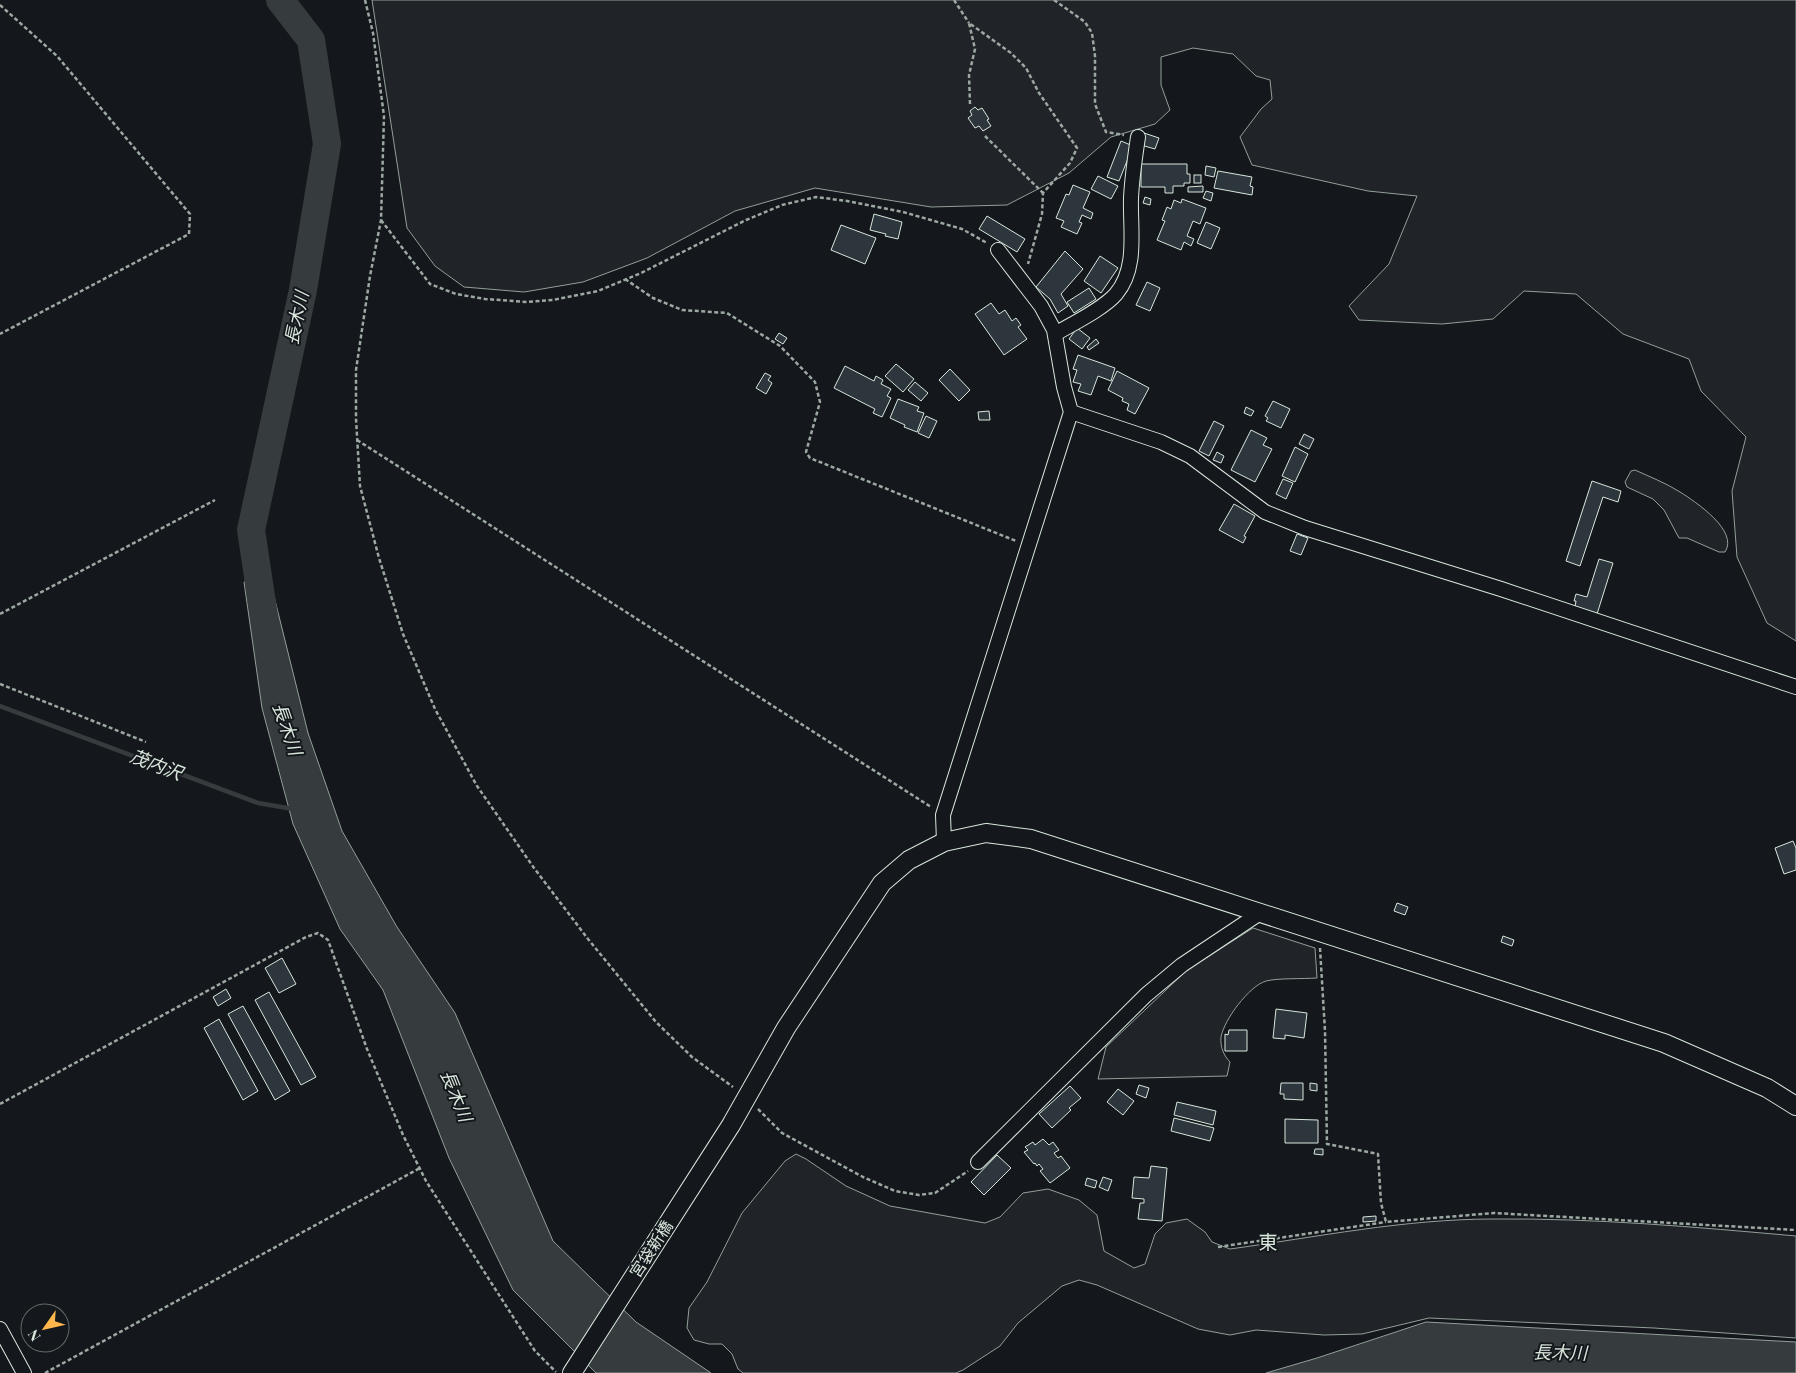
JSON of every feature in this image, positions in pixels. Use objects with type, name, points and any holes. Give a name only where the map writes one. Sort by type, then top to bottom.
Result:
[{"type":"street","points":[[1055,334],[1114,295],[1126,280],[1132,252],[1131,197],[1138,137]]},
{"type":"street","points":[[944,842],[943,815],[1072,412],[1064,387],[1055,334],[1041,306],[998,250]]},
{"type":"street","points":[[1072,412],[1161,442],[1190,456],[1265,512],[1305,528],[1501,589],[1796,687]]},
{"type":"street","name":"宮袋新橋","points":[[572,1373],[731,1125],[786,1028],[882,883],[909,860],[944,842],[986,833],[1031,840],[1664,1043],[1767,1088],[1796,1106]]},
{"type":"street","points":[[978,1162],[1146,995],[1182,965],[1260,913]]},
{"type":"street","points":[[0,1329],[24,1373]]},
{"type":"path","points":[[365,0],[374,33],[384,116],[381,220],[370,276],[356,370],[360,486],[379,558],[403,634],[435,709],[477,786],[534,868],[588,940],[656,1022],[692,1057],[746,1097],[782,1134],[863,1177],[895,1191],[919,1195],[935,1193],[962,1177],[978,1162]]},
{"type":"path","points":[[954,0],[969,23],[975,49],[969,75],[970,104]]},
{"type":"path","points":[[1054,0],[1085,22],[1092,33],[1095,56],[1096,104],[1106,132],[1138,137]]},
{"type":"path","points":[[0,5],[57,56],[190,214],[189,234],[0,334]]},
{"type":"path","points":[[969,23],[1011,53],[1026,68],[1039,93],[1077,148],[1070,163],[1043,193],[1042,214],[1023,282]]},
{"type":"path","points":[[985,136],[1043,193]]},
{"type":"path","points":[[381,220],[430,284],[456,294],[485,299],[527,302],[553,300],[598,291],[679,255],[746,220],[782,205],[816,197],[847,200],[903,212],[962,229],[998,250]]},
{"type":"path","points":[[625,279],[652,298],[682,310],[727,313],[780,346],[815,382],[820,402],[806,452],[810,458],[1028,546]]},
{"type":"path","points":[[357,440],[943,815]]},
{"type":"path","points":[[0,614],[215,500]]},
{"type":"path","points":[[0,684],[146,742]]},
{"type":"path","points":[[0,1104],[318,932],[328,940],[367,1049],[403,1135],[426,1181],[535,1351],[557,1373]]},
{"type":"path","points":[[1319,932],[1325,1031],[1327,1144],[1378,1154],[1381,1203],[1386,1222]]},
{"type":"path","points":[[45,1373],[420,1168]]},
{"type":"path","points":[[1218,1247],[1386,1222],[1494,1213],[1796,1230]]},
{"type":"shaded area","points":[[372,0],[1796,0],[1796,641],[1767,623],[1737,557],[1732,491],[1746,437],[1701,391],[1689,359],[1623,334],[1576,294],[1524,291],[1493,319],[1442,324],[1359,320],[1349,306],[1389,264],[1417,196],[1368,191],[1252,165],[1240,137],[1261,109],[1272,99],[1270,80],[1256,76],[1233,54],[1193,48],[1161,57],[1161,85],[1170,110],[1155,124],[1111,137],[1069,173],[1007,205],[931,207],[815,188],[735,211],[647,258],[583,282],[524,292],[464,287],[435,266],[407,228]]},
{"type":"shaded area","points":[[1635,470],[1675,489],[1714,518],[1726,535],[1728,544],[1725,552],[1719,552],[1687,538],[1679,538],[1664,510],[1653,499],[1627,487],[1625,482],[1631,471]]},
{"type":"shaded area","points":[[1253,928],[1315,948],[1317,978],[1266,981],[1252,989],[1245,996],[1232,1013],[1221,1037],[1223,1051],[1230,1062],[1227,1076],[1098,1079],[1106,1047],[1187,970]]},
{"type":"shaded area","points":[[796,1154],[846,1186],[890,1206],[985,1223],[1000,1217],[1023,1193],[1048,1189],[1079,1200],[1097,1215],[1104,1251],[1134,1268],[1145,1264],[1155,1234],[1166,1223],[1187,1219],[1205,1232],[1212,1242],[1230,1249],[1394,1225],[1493,1219],[1682,1226],[1796,1236],[1796,1338],[1654,1328],[1429,1318],[1362,1334],[1324,1335],[1256,1330],[1230,1335],[1198,1329],[1097,1285],[1079,1280],[1062,1286],[1018,1323],[1000,1346],[956,1373],[743,1373],[738,1369],[732,1354],[722,1344],[709,1344],[694,1340],[687,1328],[689,1308],[707,1282],[742,1213],[785,1161]]},
{"type":"water","points":[[269,576],[308,733],[342,831],[397,927],[455,1013],[553,1241],[636,1322],[711,1373],[596,1373],[513,1290],[449,1158],[383,990],[340,929],[293,824],[262,708],[244,582]]},
{"type":"water","points":[[1426,1322],[1796,1342],[1796,1373],[1266,1373]]},
{"type":"building","points":[[975,107],[978,110],[982,108],[989,119],[987,120],[991,126],[983,131],[979,126],[975,128],[968,118],[972,115],[970,111]]},
{"type":"building","points":[[1144,133],[1159,138],[1155,149],[1141,145]]},
{"type":"building","points":[[1121,141],[1133,146],[1119,181],[1107,177]]},
{"type":"building","points":[[1141,164],[1187,164],[1187,174],[1190,174],[1190,183],[1184,183],[1184,186],[1173,186],[1173,193],[1165,193],[1165,187],[1141,187]]},
{"type":"building","points":[[1206,166],[1216,168],[1214,177],[1205,175]]},
{"type":"building","points":[[1218,171],[1252,177],[1250,186],[1253,187],[1252,195],[1214,188]]},
{"type":"building","points":[[1194,175],[1201,175],[1201,183],[1194,183]]},
{"type":"building","points":[[1098,176],[1118,186],[1111,199],[1091,189]]},
{"type":"building","points":[[1073,185],[1090,192],[1083,208],[1093,213],[1091,219],[1082,215],[1079,222],[1082,223],[1077,234],[1061,227],[1064,221],[1056,218],[1066,194],[1069,195]]},
{"type":"building","points":[[1203,186],[1203,192],[1188,192],[1188,187]]},
{"type":"building","points":[[1206,191],[1213,193],[1211,201],[1203,198]]},
{"type":"building","points":[[1145,197],[1151,199],[1150,205],[1143,203]]},
{"type":"building","points":[[1182,199],[1206,208],[1200,224],[1193,221],[1187,236],[1194,239],[1191,246],[1184,242],[1181,250],[1157,240],[1165,221],[1162,220],[1167,207],[1171,209],[1174,200],[1181,203]]},
{"type":"building","points":[[874,214],[902,222],[898,239],[870,230]]},
{"type":"building","points":[[987,216],[1025,239],[1017,252],[979,229]]},
{"type":"building","points":[[1206,222],[1220,228],[1211,249],[1197,243]]},
{"type":"building","points":[[841,225],[876,238],[865,264],[831,250]]},
{"type":"building","points":[[1065,251],[1083,269],[1061,294],[1068,306],[1058,313],[1050,299],[1036,287]]},
{"type":"building","points":[[1100,256],[1118,268],[1101,293],[1084,281]]},
{"type":"building","points":[[1147,282],[1160,288],[1150,311],[1136,305]]},
{"type":"building","points":[[1089,288],[1096,299],[1074,313],[1067,302]]},
{"type":"building","points":[[991,303],[999,314],[1005,310],[1012,321],[1016,318],[1021,325],[1018,327],[1027,339],[1004,355],[975,314]]},
{"type":"building","points":[[1077,328],[1090,338],[1082,349],[1069,339]]},
{"type":"building","points":[[779,333],[787,338],[783,344],[775,339]]},
{"type":"building","points":[[1096,339],[1099,343],[1089,350],[1087,347]]},
{"type":"building","points":[[1078,355],[1115,368],[1111,381],[1098,376],[1091,395],[1078,391],[1081,384],[1073,382],[1077,370],[1073,369]]},
{"type":"building","points":[[896,364],[914,379],[903,392],[885,376]]},
{"type":"building","points":[[845,366],[874,381],[876,376],[883,380],[881,384],[891,389],[887,396],[891,398],[882,417],[873,413],[875,409],[834,388]]},
{"type":"building","points":[[950,369],[970,390],[959,401],[939,380]]},
{"type":"building","points":[[1117,371],[1149,388],[1135,414],[1127,410],[1129,404],[1122,401],[1123,398],[1108,390]]},
{"type":"building","points":[[765,373],[771,376],[768,380],[772,383],[766,394],[756,388]]},
{"type":"building","points":[[915,382],[928,393],[921,401],[908,390]]},
{"type":"building","points":[[898,399],[919,407],[917,411],[924,413],[917,432],[904,427],[905,425],[890,418]]},
{"type":"building","points":[[1273,401],[1290,409],[1281,428],[1266,421],[1268,418],[1265,416]]},
{"type":"building","points":[[1246,407],[1254,411],[1251,416],[1244,413]]},
{"type":"building","points":[[989,411],[990,420],[979,420],[978,412]]},
{"type":"building","points":[[926,416],[937,421],[929,438],[918,433]]},
{"type":"building","points":[[1214,421],[1224,426],[1209,456],[1199,451]]},
{"type":"building","points":[[1251,430],[1267,438],[1263,445],[1272,449],[1255,482],[1231,470]]},
{"type":"building","points":[[1304,434],[1314,439],[1309,449],[1299,444]]},
{"type":"building","points":[[1295,447],[1308,454],[1295,482],[1282,476]]},
{"type":"building","points":[[1217,452],[1224,456],[1221,463],[1213,460]]},
{"type":"building","points":[[1283,479],[1293,483],[1286,499],[1276,494]]},
{"type":"building","points":[[1592,481],[1621,491],[1618,502],[1603,497],[1580,566],[1566,561]]},
{"type":"building","points":[[1234,504],[1255,516],[1244,536],[1246,537],[1243,543],[1219,530]]},
{"type":"building","points":[[1297,534],[1308,538],[1301,555],[1290,551]]},
{"type":"building","points":[[1599,559],[1613,563],[1597,614],[1575,607],[1576,601],[1574,601],[1576,594],[1587,597]]},
{"type":"building","points":[[1793,841],[1796,848],[1796,870],[1784,874],[1775,848]]},
{"type":"building","points":[[1397,903],[1408,907],[1405,915],[1394,911]]},
{"type":"building","points":[[1503,936],[1514,940],[1512,946],[1501,942]]},
{"type":"building","points":[[282,958],[296,984],[279,993],[265,968]]},
{"type":"building","points":[[226,989],[231,998],[218,1006],[213,997]]},
{"type":"building","points":[[269,992],[316,1077],[301,1085],[255,1000]]},
{"type":"building","points":[[243,1006],[290,1091],[275,1100],[228,1014]]},
{"type":"building","points":[[1276,1009],[1307,1013],[1304,1038],[1285,1035],[1285,1039],[1273,1038]]},
{"type":"building","points":[[219,1019],[258,1091],[243,1100],[204,1028]]},
{"type":"building","points":[[1229,1030],[1247,1030],[1247,1051],[1225,1051],[1225,1034],[1228,1035]]},
{"type":"building","points":[[1281,1083],[1303,1083],[1303,1100],[1284,1099],[1284,1094],[1280,1094]]},
{"type":"building","points":[[1310,1083],[1317,1084],[1317,1091],[1310,1090]]},
{"type":"building","points":[[1139,1085],[1149,1088],[1146,1098],[1136,1094]]},
{"type":"building","points":[[1070,1086],[1081,1098],[1069,1108],[1071,1110],[1052,1128],[1039,1114]]},
{"type":"building","points":[[1118,1089],[1134,1101],[1123,1115],[1107,1102]]},
{"type":"building","points":[[1177,1102],[1216,1111],[1213,1125],[1174,1115]]},
{"type":"building","points":[[1174,1118],[1214,1128],[1210,1141],[1171,1131]]},
{"type":"building","points":[[1285,1119],[1318,1120],[1318,1143],[1285,1143]]},
{"type":"building","points":[[1043,1139],[1049,1145],[1053,1142],[1059,1150],[1054,1153],[1058,1158],[1061,1156],[1070,1168],[1050,1183],[1040,1171],[1043,1169],[1039,1164],[1037,1166],[1034,1164],[1024,1152],[1028,1150],[1025,1147],[1033,1142],[1035,1145]]},
{"type":"building","points":[[1315,1149],[1323,1149],[1323,1155],[1314,1154]]},
{"type":"building","points":[[997,1155],[1011,1168],[984,1195],[971,1182]]},
{"type":"building","points":[[1151,1166],[1167,1168],[1162,1221],[1138,1219],[1140,1203],[1144,1203],[1144,1199],[1132,1198],[1134,1177],[1149,1178]]},
{"type":"building","points":[[1103,1177],[1112,1180],[1108,1191],[1099,1187]]},
{"type":"building","points":[[1087,1178],[1097,1181],[1095,1188],[1085,1185]]},
{"type":"building","points":[[1376,1216],[1376,1221],[1363,1222],[1363,1217]]},
{"type":"waterway","name":"長木川","points":[[264,616],[251,530],[303,290],[327,144],[311,40],[280,0]]},
{"type":"waterway","name":"茂内沢","points":[[0,706],[258,803],[293,809]]},
{"type":"district","name":"東","points":[[1268,1242]]}]
